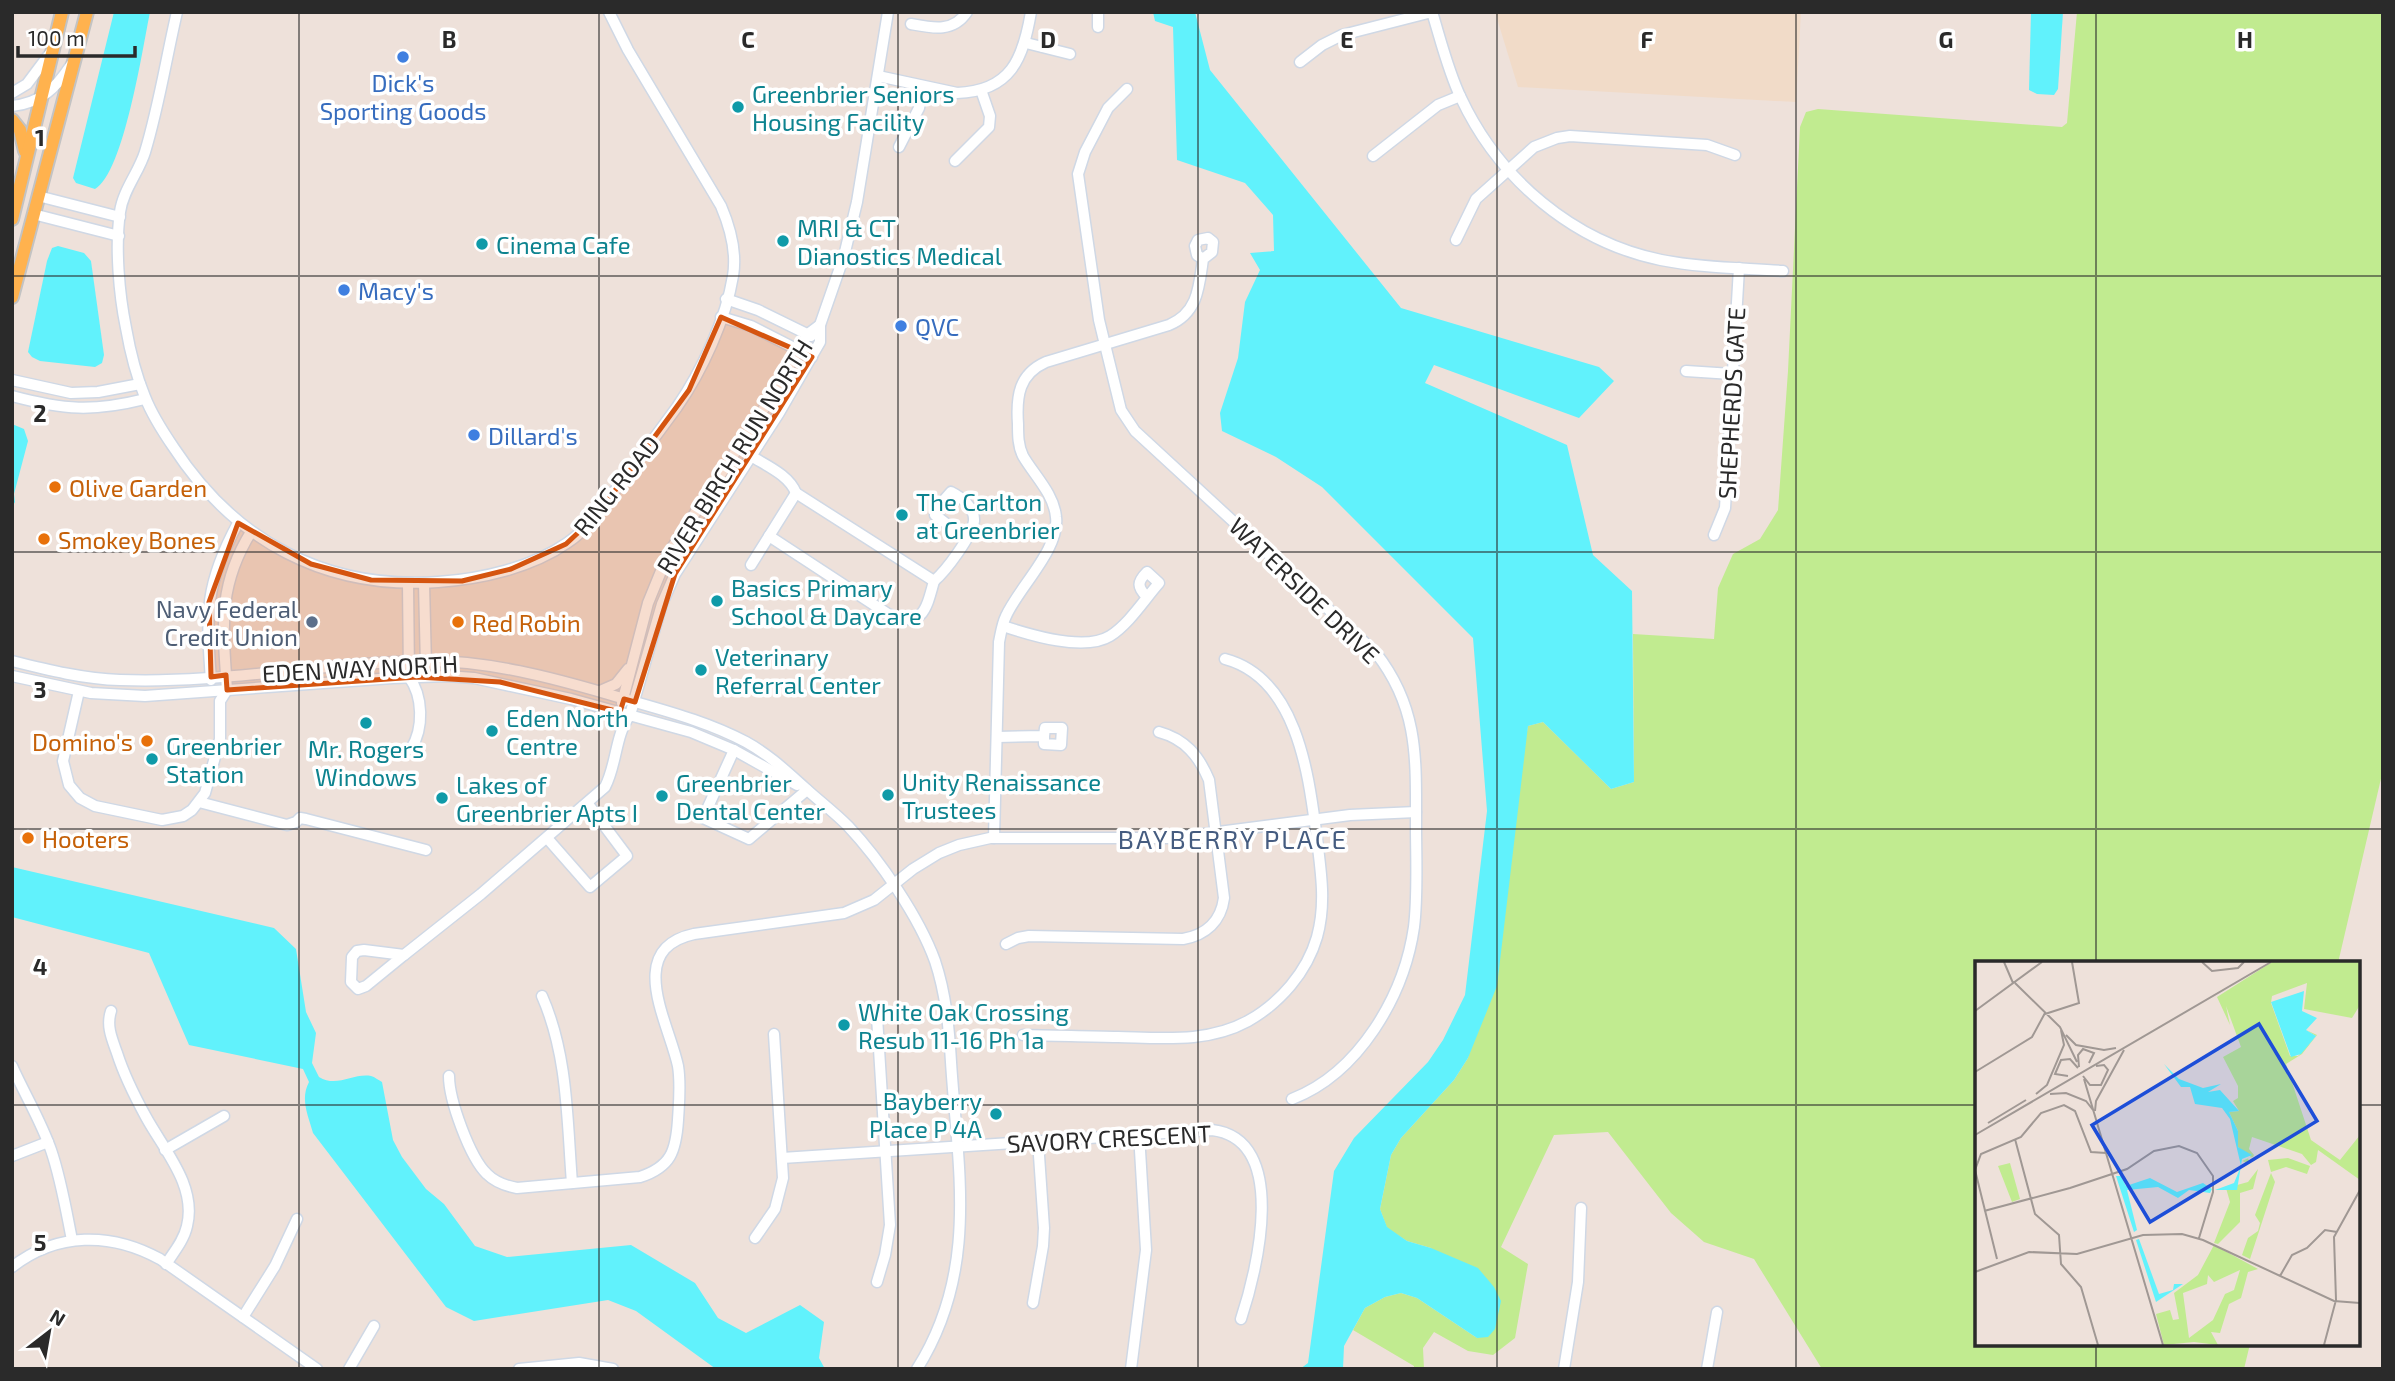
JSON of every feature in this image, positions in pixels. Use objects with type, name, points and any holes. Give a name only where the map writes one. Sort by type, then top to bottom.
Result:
[{"type":"main road","points":[[12,219],[62,12]]},
{"type":"main road","points":[[12,297],[86,12]]},
{"type":"main road","points":[[12,120],[20,130],[26,155]]},
{"type":"street","name":"RING ROAD","points":[[177,12],[152,128],[142,160],[123,200],[120,217],[118,277],[122,310],[145,399],[194,478],[238,523],[285,552],[326,569],[371,580],[408,583],[462,581],[511,569],[550,553],[579,534],[597,514],[689,390],[702,366],[721,317],[733,275],[728,222],[628,50],[609,12]]},
{"type":"street","name":"RIVER BIRCH RUN NORTH","points":[[625,714],[635,702],[655,626],[668,588],[684,557],[751,456],[820,342],[820,325],[852,229],[888,12]]},
{"type":"street","points":[[911,24],[943,28],[957,23],[967,12]]},
{"type":"street","points":[[878,76],[957,93],[981,90],[998,82],[1021,57],[1031,12]]},
{"type":"street","points":[[1098,12],[1098,27]]},
{"type":"street","points":[[1300,62],[1322,45],[1342,35],[1432,12],[1460,96],[1477,128],[1508,170],[1537,199],[1560,216],[1613,245],[1660,260],[1783,271]]},
{"type":"street","points":[[1026,43],[1070,54]]},
{"type":"street","points":[[12,93],[27,84],[53,48]]},
{"type":"street","points":[[12,106],[40,99],[55,87],[73,62]]},
{"type":"street","points":[[899,147],[919,108],[923,87]]},
{"type":"street","name":"WATERSIDE DRIVE","points":[[1126,89],[1108,108],[1085,152],[1078,174],[1094,291],[1121,410],[1135,431],[1351,628],[1383,663],[1406,705],[1413,733],[1416,765],[1413,930],[1406,961],[1390,1002],[1376,1027],[1347,1062],[1320,1086],[1292,1099]]},
{"type":"street","points":[[956,161],[989,127],[990,116],[981,90]]},
{"type":"street","points":[[1373,156],[1438,105],[1460,96]]},
{"type":"street","points":[[1456,240],[1476,199],[1543,142],[1570,136],[1707,145],[1717,146],[1735,155]]},
{"type":"street","points":[[38,196],[120,217]]},
{"type":"street","points":[[33,214],[119,236]]},
{"type":"street","points":[[995,838],[999,642],[1003,626],[1017,597],[1050,545],[1057,523],[1052,500],[1020,449],[1016,406],[1019,388],[1037,366],[1169,325],[1185,315],[1198,296],[1203,259]]},
{"type":"street","name":"SHEPHERDS GATE","points":[[1714,535],[1725,508],[1738,268]]},
{"type":"street","points":[[726,299],[758,310],[820,342]]},
{"type":"street","points":[[721,317],[751,326],[812,357]]},
{"type":"street","name":"RIVER BIRCH RUN NORTH","points":[[625,714],[624,699],[654,586],[668,554],[763,410],[807,334],[820,325]]},
{"type":"street","points":[[1686,371],[1732,374]]},
{"type":"street","points":[[12,380],[71,393],[98,392],[140,384]]},
{"type":"street","points":[[12,396],[50,406],[72,408],[104,407],[145,399]]},
{"type":"street","points":[[751,456],[785,477],[793,484],[796,493],[934,581]]},
{"type":"street","points":[[769,536],[888,614],[903,621],[913,621],[922,613],[934,581],[943,574],[966,539],[974,522],[973,513],[960,496],[951,492],[937,508],[935,515],[966,539]]},
{"type":"street","points":[[751,565],[796,493]]},
{"type":"street","points":[[220,701],[212,691],[207,628],[209,602],[219,562],[238,523]]},
{"type":"street","points":[[79,691],[63,761],[69,785],[80,798],[94,806],[162,820],[183,816],[199,802],[207,788],[220,739],[220,701],[226,690],[222,615],[224,603],[235,560],[251,532]]},
{"type":"street","points":[[408,583],[409,677],[418,689]]},
{"type":"street","points":[[411,749],[419,727],[418,689],[426,676],[424,583]]},
{"type":"street","points":[[1003,626],[1043,638],[1092,642],[1104,639],[1118,630],[1147,597]]},
{"type":"street","points":[[599,691],[616,684],[625,675],[636,653]]},
{"type":"street","points":[[1023,1035],[1203,1037],[1230,1029],[1266,1009],[1294,982],[1309,956],[1317,937],[1323,886],[1303,750],[1290,720],[1260,679],[1242,666],[1225,659]]},
{"type":"street","name":"EDEN WAY NORTH","points":[[12,661],[62,673],[117,680],[211,677],[426,661],[458,662],[514,670],[599,691],[695,720],[748,744],[782,766],[849,828],[893,885],[925,938],[944,991],[950,1041],[961,1212],[956,1277],[940,1327],[917,1369]]},
{"type":"street","name":"EDEN WAY NORTH","points":[[12,676],[79,691],[145,696],[426,676],[500,682],[691,732],[734,750],[807,790]]},
{"type":"street","points":[[404,955],[357,951],[352,957],[352,985],[358,989],[366,986],[404,955],[547,838],[601,793],[610,778],[625,714]]},
{"type":"street","points":[[1006,944],[1029,936],[1172,940],[1191,938],[1202,933],[1219,916],[1224,898],[1209,780],[1204,767],[1183,742],[1159,732]]},
{"type":"street","points":[[997,737],[1044,736]]},
{"type":"street","points":[[734,750],[703,818],[749,839],[807,790]]},
{"type":"street","points":[[199,802],[287,825],[306,818],[426,850]]},
{"type":"street","points":[[547,838],[590,887],[609,873],[627,856],[588,804]]},
{"type":"street","points":[[449,1076],[453,1108],[486,1173],[499,1183],[517,1188],[640,1177],[659,1169],[675,1148],[679,1072],[654,979],[660,956],[670,944],[694,934],[844,913],[874,900],[913,869],[939,853],[972,841],[995,838],[1134,839],[1350,815],[1416,812]]},
{"type":"street","points":[[542,996],[554,1022],[560,1049],[572,1183]]},
{"type":"street","points":[[111,1011],[109,1029],[119,1059],[145,1115],[184,1183],[189,1207],[184,1236],[166,1264]]},
{"type":"street","points":[[877,1017],[890,1225],[877,1282]]},
{"type":"street","points":[[755,1238],[770,1218],[780,1197],[783,1178],[774,1034]]},
{"type":"street","points":[[12,1066],[48,1142],[60,1182],[72,1240]]},
{"type":"street","points":[[165,1150],[224,1116]]},
{"type":"street","name":"SAVORY CRESCENT","points":[[782,1158],[1218,1130],[1234,1137],[1251,1154],[1258,1172],[1260,1227],[1256,1266],[1241,1320]]},
{"type":"street","points":[[1131,1369],[1146,1250],[1139,1134]]},
{"type":"street","points":[[1033,1303],[1044,1228],[1038,1141]]},
{"type":"street","points":[[12,1156],[48,1142]]},
{"type":"street","points":[[1564,1369],[1578,1282],[1581,1208]]},
{"type":"street","points":[[243,1317],[275,1266],[297,1219]]},
{"type":"street","points":[[12,1267],[43,1248],[88,1238],[118,1242],[145,1251],[317,1369]]},
{"type":"street","points":[[1707,1369],[1717,1312]]},
{"type":"street","points":[[349,1369],[374,1326]]},
{"type":"street","points":[[519,1369],[579,1363],[613,1369]]},
{"type":"highlighted area","points":[[721,317],[812,357],[675,574],[635,702],[624,699],[620,712],[500,682],[417,677],[227,690],[226,675],[211,677],[209,602],[238,523],[311,564],[371,580],[462,581],[511,569],[566,544],[597,515],[689,390]]},
{"type":"shaded area","points":[[1495,12],[1801,12],[1796,102],[1518,87]]},
{"type":"green space","points":[[2077,12],[2383,12],[2383,770],[2338,961],[1975,961],[1975,1346],[2250,1346],[2244,1369],[1822,1369],[1754,1259],[1704,1242],[1671,1213],[1608,1132],[1554,1135],[1501,1247],[1528,1264],[1515,1338],[1493,1355],[1468,1351],[1434,1332],[1423,1348],[1424,1369],[1414,1369],[1414,1366],[1353,1330],[1365,1308],[1385,1297],[1401,1293],[1417,1298],[1477,1338],[1431,1248],[1407,1241],[1387,1228],[1380,1209],[1391,1155],[1401,1138],[1454,1080],[1468,1058],[1528,726],[1543,722],[1611,789],[1634,782],[1633,634],[1714,639],[1718,588],[1733,554],[1760,539],[1778,510],[1800,127],[1806,112],[1818,109],[2062,127],[2067,123]]},
{"type":"water","points":[[114,12],[150,12],[123,135],[115,159],[105,178],[95,189],[76,183],[73,178]]},
{"type":"water","points":[[1153,12],[1195,12],[1210,70],[1401,308],[1599,367],[1614,381],[1579,418],[1434,365],[1425,383],[1567,445],[1593,555],[1632,591],[1634,782],[1611,789],[1543,722],[1528,726],[1497,986],[1468,1058],[1454,1080],[1401,1138],[1391,1155],[1380,1209],[1387,1227],[1407,1241],[1478,1268],[1494,1287],[1501,1301],[1495,1329],[1488,1337],[1477,1338],[1417,1298],[1401,1293],[1385,1297],[1365,1308],[1344,1346],[1343,1369],[1300,1369],[1308,1363],[1334,1171],[1354,1138],[1428,1062],[1443,1040],[1465,995],[1487,811],[1473,638],[1322,487],[1276,457],[1222,431],[1220,413],[1238,358],[1245,302],[1260,270],[1250,253],[1274,251],[1273,215],[1245,183],[1177,160],[1173,27],[1155,21]]},
{"type":"water","points":[[2031,12],[2063,12],[2058,89],[2054,95],[2037,94],[2029,90]]},
{"type":"water","points":[[58,246],[84,253],[91,261],[104,355],[102,363],[95,367],[40,361],[28,352],[47,261],[52,248]]},
{"type":"water","points":[[12,424],[24,429],[28,441],[12,507]]},
{"type":"water","points":[[12,867],[274,928],[296,949],[306,1012],[316,1033],[312,1063],[319,1077],[339,1081],[371,1076],[382,1082],[393,1140],[402,1157],[426,1189],[444,1204],[475,1246],[507,1257],[631,1245],[695,1283],[718,1318],[746,1333],[800,1305],[824,1322],[819,1358],[825,1369],[716,1369],[636,1311],[608,1300],[474,1321],[446,1307],[313,1133],[305,1101],[309,1082],[303,1069],[189,1045],[149,953],[12,917]]},
{"type":"place","name":"Dick's Sporting Goods","points":[[403,57]]},
{"type":"place","name":"Greenbrier Seniors Housing Facility","points":[[738,107]]},
{"type":"place","name":"MRI & CT Dianostics Medical","points":[[783,241]]},
{"type":"place","name":"Cinema Cafe","points":[[482,244]]},
{"type":"place","name":"Macy's","points":[[344,290]]},
{"type":"place","name":"QVC","points":[[901,326]]},
{"type":"place","name":"Dillard's","points":[[474,435]]},
{"type":"place","name":"Olive Garden","points":[[55,487]]},
{"type":"place","name":"The Carlton at Greenbrier","points":[[902,515]]},
{"type":"place","name":"Smokey Bones","points":[[44,539]]},
{"type":"place","name":"Basics Primary School & Daycare","points":[[717,601]]},
{"type":"place","name":"Navy Federal Credit Union","points":[[312,622]]},
{"type":"place","name":"Red Robin","points":[[458,622]]},
{"type":"place","name":"Veterinary Referral Center","points":[[701,670]]},
{"type":"place","name":"Mr. Rogers Windows","points":[[366,723]]},
{"type":"place","name":"Eden North Centre","points":[[492,731]]},
{"type":"place","name":"Domino's","points":[[147,741]]},
{"type":"place","name":"Greenbrier Station","points":[[152,759]]},
{"type":"place","name":"Unity Renaissance Trustees","points":[[888,795]]},
{"type":"place","name":"Greenbrier Dental Center","points":[[662,796]]},
{"type":"place","name":"Lakes of Greenbrier Apts I","points":[[442,798]]},
{"type":"place","name":"Hooters","points":[[28,838]]},
{"type":"place","name":"White Oak Crossing Resub 11-16 Ph 1a","points":[[844,1025]]},
{"type":"place","name":"Bayberry Place P 4A","points":[[996,1114]]},
{"type":"district","name":"BAYBERRY PLACE","points":[[1233,838]]}]
